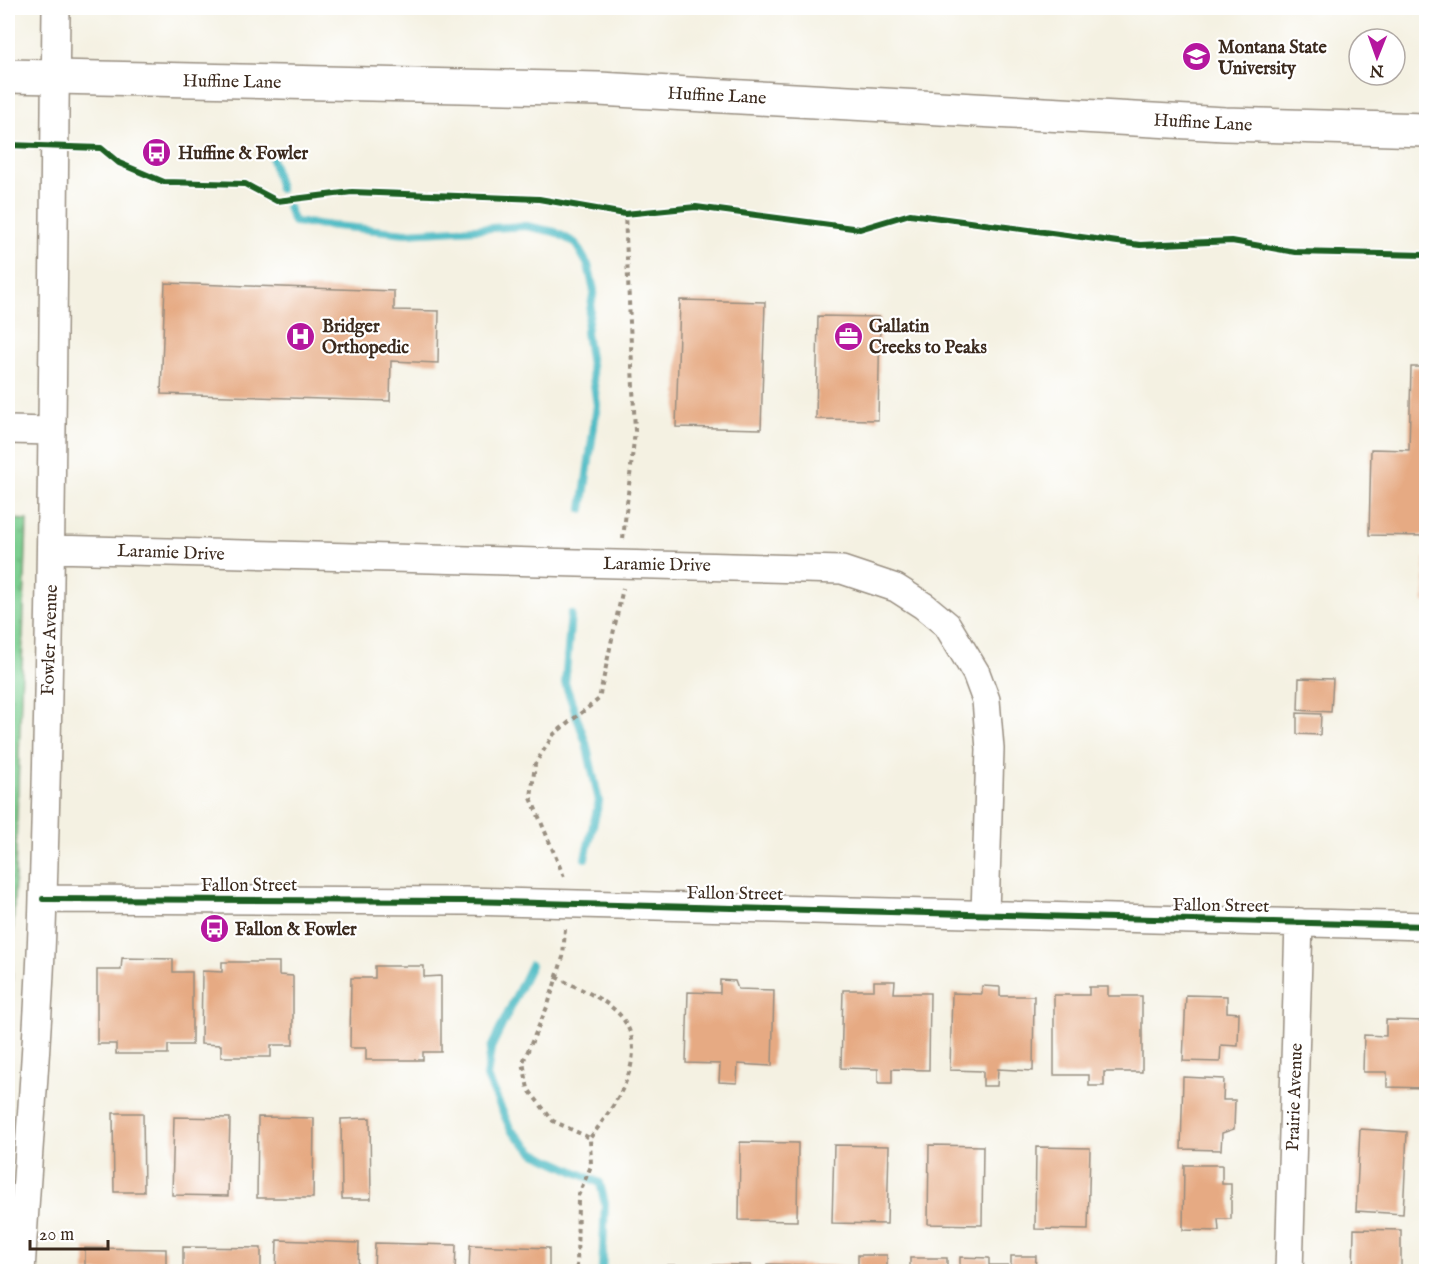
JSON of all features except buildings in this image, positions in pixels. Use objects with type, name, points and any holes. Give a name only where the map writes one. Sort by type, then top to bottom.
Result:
[{"type":"highway","name":"Huffine Lane","points":[[8,76],[599,89],[1225,124],[1426,130]]},
{"type":"street","name":"Fowler Avenue","points":[[21,1272],[44,899],[45,728],[53,549],[56,8]]},
{"type":"street","points":[[8,430],[52,431]]},
{"type":"street","name":"Laramie Drive","points":[[53,549],[842,570],[868,576],[896,588],[947,625],[976,673],[986,700],[990,749],[985,914]]},
{"type":"street","name":"Fallon Street","points":[[44,899],[566,904],[1426,926]]},
{"type":"street","name":"Prairie Avenue","points":[[1289,1272],[1299,922]]},
{"type":"path","points":[[614,212],[637,213]]},
{"type":"path","points":[[590,1138],[553,1120],[528,1089],[523,1062],[548,1005],[563,957],[567,883],[531,798],[535,764],[554,734],[599,699],[623,598],[623,537],[635,431],[625,214]]},
{"type":"path","points":[[556,977],[602,1002],[625,1022],[635,1050],[626,1078],[609,1114],[590,1138],[591,1166],[578,1196],[577,1272]]},
{"type":"green space","points":[[8,519],[27,520],[8,1082]]},
{"type":"waterway","points":[[272,159],[280,189]]},
{"type":"waterway","points":[[288,207],[294,222],[406,233],[526,226],[555,232],[575,243],[588,265],[594,290],[586,332],[597,405],[582,509]]},
{"type":"waterway","points":[[571,614],[565,683],[586,743],[599,801],[585,858]]},
{"type":"waterway","points":[[531,965],[491,1048],[487,1077],[511,1130],[535,1153],[600,1183],[605,1204],[602,1272]]},
{"type":"cycle path","points":[[8,145],[101,148],[119,163],[164,182],[245,184],[277,201],[352,192],[539,199],[625,214],[696,207],[860,229],[910,214],[1140,245],[1232,241],[1295,252],[1426,255]]},
{"type":"cycle path","points":[[43,899],[465,901],[1426,926]]},
{"type":"place","name":"Montana State University","points":[[1197,57]]},
{"type":"place","name":"Huffine & Fowler","points":[[157,153]]},
{"type":"place","name":"Bridger Orthopedic","points":[[301,336]]},
{"type":"place","name":"Gallatin Creeks to Peaks","points":[[848,336]]},
{"type":"place","name":"Fallon & Fowler","points":[[214,929]]}]
